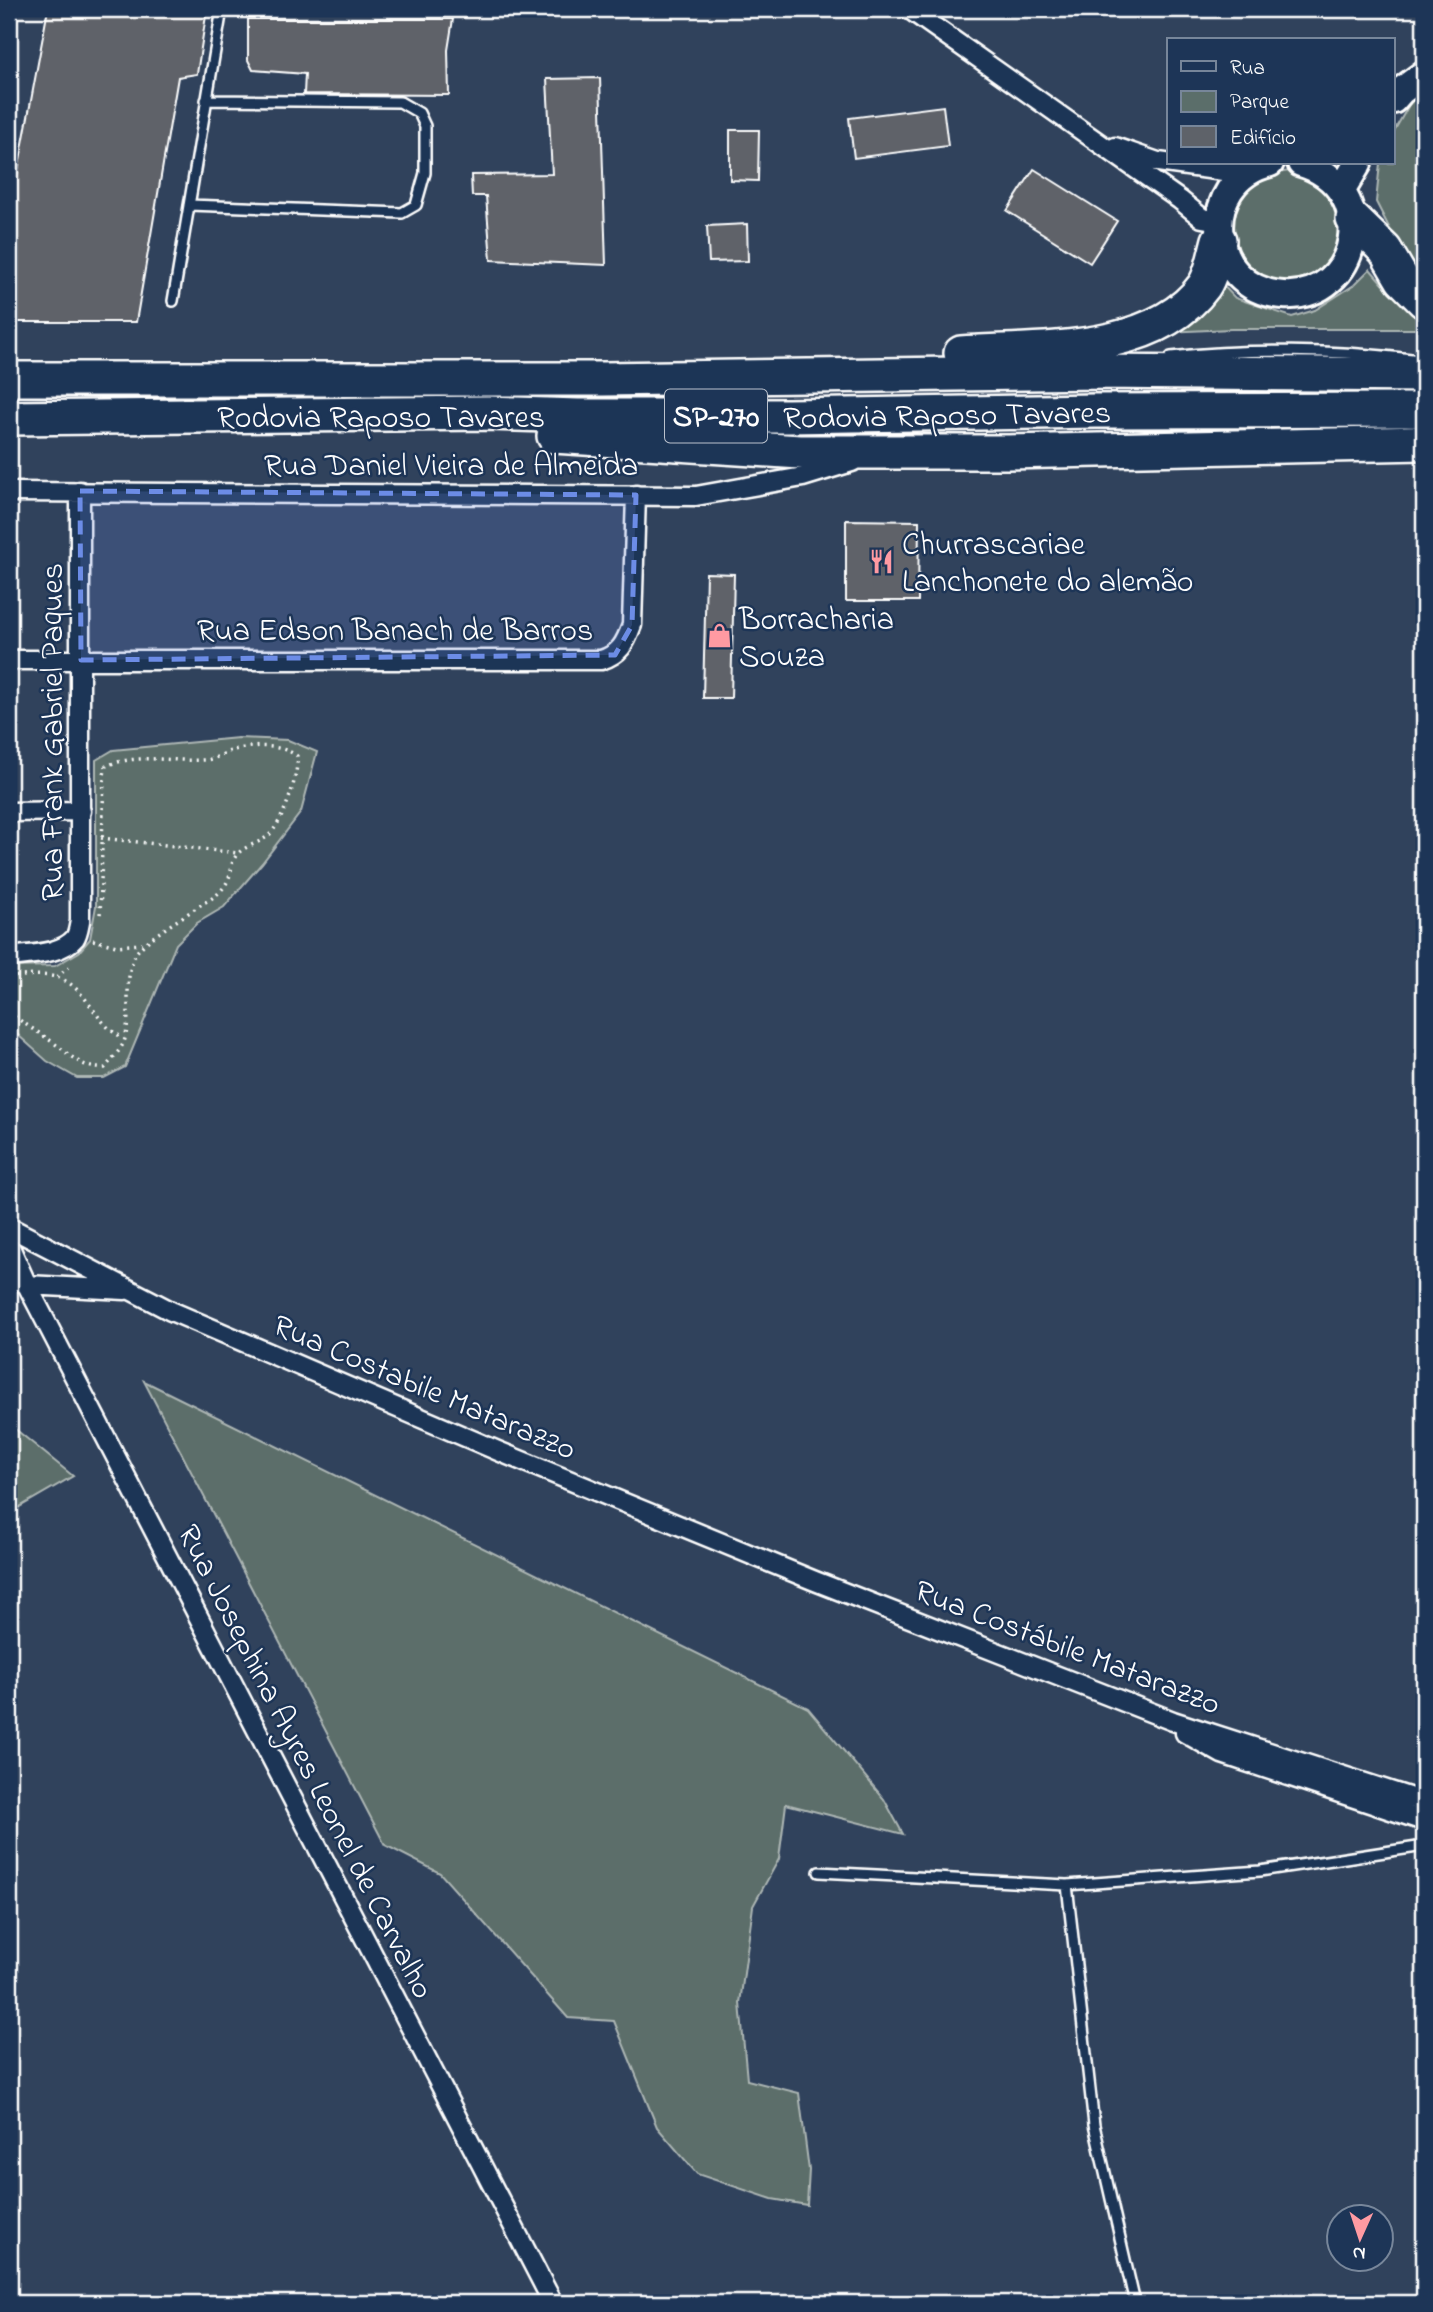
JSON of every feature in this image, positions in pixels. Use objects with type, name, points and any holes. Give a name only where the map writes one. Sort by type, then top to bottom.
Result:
[{"type":"highway","points":[[1348,205],[1385,250],[1402,279],[1424,301]]},
{"type":"highway","points":[[421,379],[528,367],[831,362],[1100,343],[1158,324],[1186,306],[1206,284],[1219,230]]},
{"type":"highway","name":"Rodovia Raposo Tavares","points":[[9,379],[603,379],[1079,372],[1424,375]]},
{"type":"highway","name":"Rodovia Raposo Tavares","points":[[9,418],[488,413],[788,416],[1094,411],[1424,410]]},
{"type":"highway","points":[[167,417],[800,452],[1007,452],[1424,443]]},
{"type":"main road","points":[[1394,87],[1424,72]]},
{"type":"main road","points":[[1394,99],[1424,72]]},
{"type":"main road","points":[[1304,164],[1330,176],[1348,205]]},
{"type":"main road","points":[[1260,166],[1232,187],[1223,203],[1219,230],[1227,261],[1242,279],[1262,291],[1285,295],[1308,292],[1328,281],[1343,264],[1352,242],[1348,205],[1358,164]]},
{"type":"street","points":[[909,9],[1219,230]]},
{"type":"street","points":[[1095,140],[1158,162],[1167,162]]},
{"type":"street","points":[[1209,164],[1260,166]]},
{"type":"street","name":"Rua Daniel Vieira de Almeida","points":[[9,492],[696,496],[803,477],[887,452]]},
{"type":"street","name":"Rua Frank Gabriel Paques","points":[[9,957],[46,953],[66,944],[76,937],[80,921],[80,491]]},
{"type":"street","name":"Rua Edson Banach de Barros","points":[[9,660],[601,660],[615,655],[625,643],[632,625],[636,495]]},
{"type":"street","points":[[9,812],[81,811]]},
{"type":"street","name":"Rua Costabile Matarazzo","points":[[9,1227],[171,1311],[467,1438],[696,1531]]},
{"type":"street","name":"Rua Josephina Ayres Leonel de Carvalho","points":[[9,1245],[27,1285],[553,2303]]},
{"type":"street","name":"Rua Costabile Matarazzo","points":[[9,1275],[27,1285],[132,1291]]},
{"type":"street","name":"Rua Costábile Matarazzo","points":[[696,1531],[815,1581],[1152,1713],[1424,1802]]},
{"type":"street","name":"Rua Costábile Matarazzo","points":[[1152,1713],[1222,1754],[1424,1821]]},
{"type":"lane","points":[[173,301],[222,9]]},
{"type":"lane","points":[[189,205],[402,213],[416,205],[425,173],[425,126],[419,113],[400,102],[206,100]]},
{"type":"lane","points":[[1159,359],[1194,355],[1308,352],[1424,361]]},
{"type":"lane","points":[[1079,372],[1136,363]]},
{"type":"lane","points":[[818,1872],[1067,1885],[1260,1871],[1424,1846]]},
{"type":"lane","points":[[1067,1885],[1094,2125],[1135,2303]]},
{"type":"path","points":[[9,1012],[74,1059],[94,1069],[105,1068],[123,1044],[127,1029],[129,975],[135,954],[145,944],[221,891],[238,853],[267,837],[277,824],[296,779],[297,756],[291,751],[274,747],[248,748],[232,750],[208,760],[137,759],[106,766],[99,926]]},
{"type":"path","points":[[81,837],[238,853]]},
{"type":"path","points":[[91,946],[94,938],[116,946],[145,944]]},
{"type":"path","points":[[57,977],[76,960]]},
{"type":"path","points":[[9,977],[57,977],[69,983],[82,995],[109,1030],[124,1038]]},
{"type":"highlighted area","points":[[80,491],[636,495],[632,625],[615,655],[81,660]]},
{"type":"green space","points":[[1424,91],[1424,282],[1398,245],[1376,202],[1380,164],[1394,164],[1394,131],[1413,98]]},
{"type":"green space","points":[[1290,171],[1315,179],[1329,190],[1349,231],[1323,277],[1287,287],[1250,272],[1238,256],[1232,237],[1233,217],[1240,199],[1253,184],[1270,174]]},
{"type":"green space","points":[[1370,269],[1390,292],[1424,318],[1424,329],[1231,329],[1166,332],[1205,310],[1219,281],[1235,298],[1292,317],[1315,310],[1354,285]]},
{"type":"green space","points":[[238,738],[288,740],[317,752],[301,812],[224,907],[197,923],[176,944],[125,1067],[104,1078],[77,1078],[47,1061],[9,1027],[9,967],[55,966],[79,952],[90,939],[96,906],[96,760],[113,750]]},
{"type":"green space","points":[[144,1381],[808,1708],[884,1799],[903,1834],[786,1804],[779,1859],[753,1906],[740,2003],[747,2080],[799,2093],[809,2170],[807,2205],[772,2199],[697,2174],[657,2127],[614,2021],[568,2018],[440,1873],[385,1845]]},
{"type":"green space","points":[[9,1424],[73,1476],[9,1513]]},
{"type":"green space","points":[[1253,2298],[1407,2303],[1223,2303]]},
{"type":"building","points":[[48,9],[207,9],[197,74],[178,77],[136,322],[9,322],[9,219]]},
{"type":"building","points":[[248,19],[453,19],[448,50],[449,95],[304,94],[305,74],[253,70],[248,60]]},
{"type":"building","points":[[600,78],[606,265],[491,260],[486,196],[472,196],[471,175],[552,174],[547,79]]},
{"type":"building","points":[[943,106],[948,146],[854,158],[849,118]]},
{"type":"building","points":[[730,130],[759,130],[758,181],[730,180]]},
{"type":"building","points":[[1034,169],[1117,221],[1090,263],[1007,211]]},
{"type":"building","points":[[747,224],[748,261],[709,262],[707,226]]},
{"type":"building","name":"Churrascariae Lanchonete do alemão","points":[[846,520],[919,521],[918,601],[846,601]]},
{"type":"building","name":"Borracharia Souza","points":[[706,573],[734,574],[731,698],[703,698]]},
{"type":"place","name":"Churrascariae Lanchonete do alemão","points":[[882,561]]},
{"type":"place","name":"Borracharia Souza","points":[[719,636]]}]
